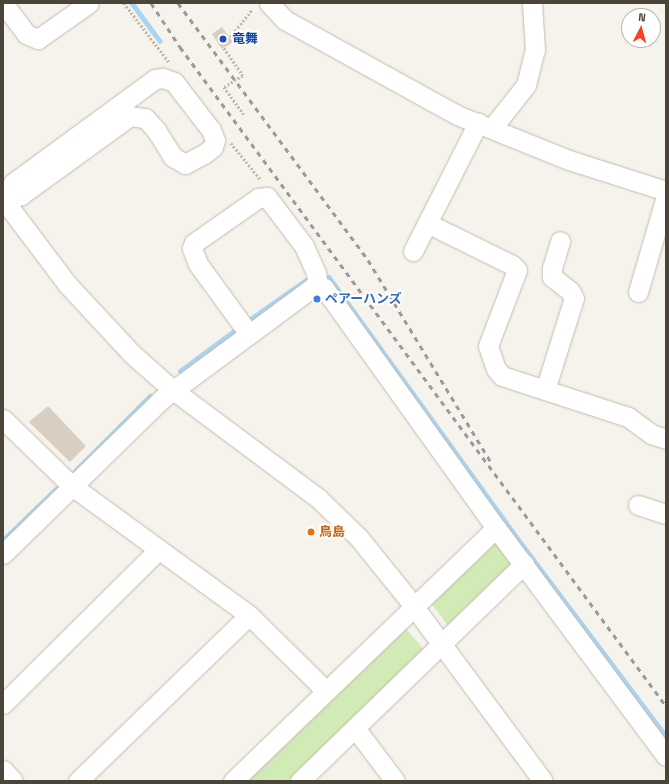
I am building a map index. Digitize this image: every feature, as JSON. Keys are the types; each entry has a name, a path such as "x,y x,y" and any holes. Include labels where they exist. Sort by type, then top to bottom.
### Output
{"street":[{"path":"4,3 26,34 38,39 89,3"},
{"path":"413,251 427,223 485,125 526,85 535,50 532,3"},
{"path":"270,4 285,20 422,98 569,160 666,191"},
{"path":"163,78 174,82 211,130 215,140 213,147 191,162 179,162 145,118 130,116 21,195 3,200 13,183 155,79 163,78"},
{"path":"249,334 198,264 192,248 194,243 264,196 304,246 316,273 318,286"},
{"path":"638,292 666,196"},
{"path":"3,200 83,303 132,354 173,390 318,498 359,538 414,606 543,781"},
{"path":"427,223 512,265 517,270 488,346 496,369 502,376 628,417 651,434 666,439"},
{"path":"545,390 574,298 570,291 552,277 552,268 560,241"},
{"path":"3,554 173,390 313,287 318,286 324,288 496,528 666,756"},
{"path":"3,418 72,486 249,615 326,691"},
{"path":"638,505 666,514"},
{"path":"233,781 496,528"},
{"path":"3,704 158,550"},
{"path":"300,781 524,564"},
{"path":"78,781 249,615"},
{"path":"355,728 395,781"},
{"path":"3,770 13,781"}],"path":[{"path":"230,37 270,4"},
{"path":"224,48 242,75 224,87 244,115"},
{"path":"229,141 263,183 264,196"}],"green space":[{"path":"495,541 512,564 449,627 428,599"},
{"path":"402,624 426,652 292,781 242,781"}],"building":[{"path":"222,27 233,42 222,49 212,34"},
{"path":"48,406 86,446 70,462 29,422"}],"waterway":[{"path":"132,3 160,41"},
{"path":"329,277 518,539 666,736"},
{"path":"252,318 306,280"},
{"path":"180,371 234,331"},
{"path":"75,471 150,396"},
{"path":"3,540 56,489"}],"railway":[{"path":"151,3 180,47 666,706"},
{"path":"178,3 368,260 490,461"}],"place":[{"name":"竜舞","path":"223,39"},
{"name":"ペアーハンズ","path":"317,299"},
{"name":"鳥島","path":"311,532"}]}
